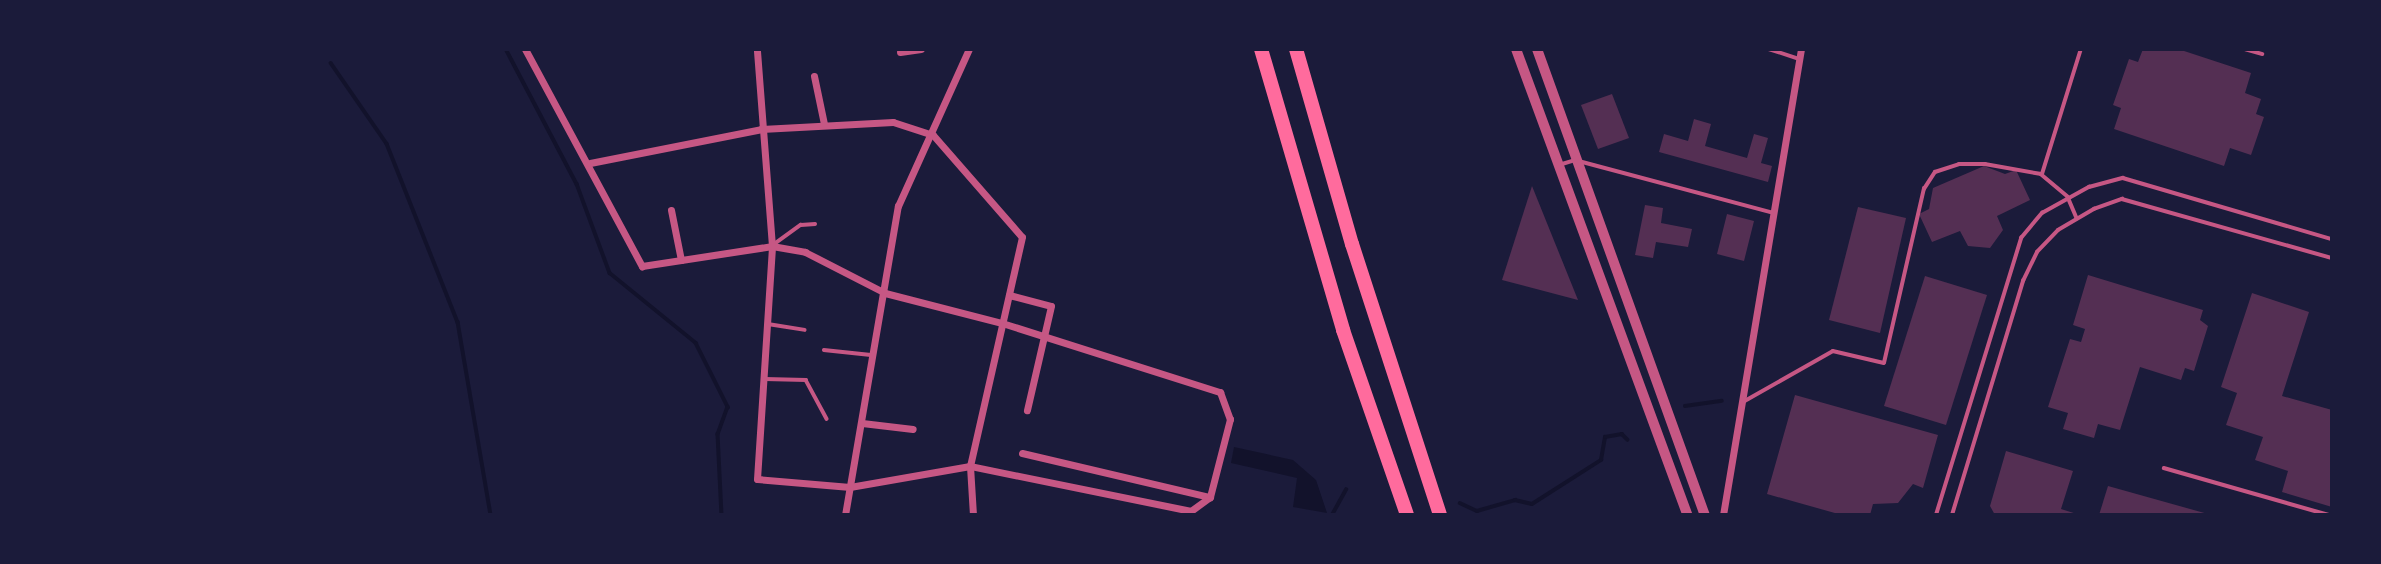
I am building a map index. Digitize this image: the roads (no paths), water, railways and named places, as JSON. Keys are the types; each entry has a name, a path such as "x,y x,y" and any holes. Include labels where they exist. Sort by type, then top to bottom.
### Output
{"highway":[{"path":"1261,49 1339,317 1407,515"},
{"path":"1296,49 1352,244 1440,515"}],"street":[{"path":"525,49 590,163 642,266 772,246 815,257 885,293 1002,323 1220,392 1230,419 1210,497 1191,511 970,466 850,487 757,479 772,246 757,49"},
{"path":"900,52 921,49"},
{"path":"845,515 898,206 933,135 969,49"},
{"path":"1516,49 1556,166 1687,515"},
{"path":"1538,49 1575,160 1705,515"},
{"path":"1723,515 1801,49"},
{"path":"814,76 824,124"},
{"path":"590,163 761,129 893,122 933,135 1023,237 970,466 973,515"},
{"path":"671,210 681,260"},
{"path":"1009,295 1051,306 1027,410"},
{"path":"862,423 913,429"},
{"path":"1022,453 1210,497"}],"lane":[{"path":"1769,49 1799,60"},
{"path":"2042,174 2081,49"},
{"path":"2245,49 2262,54"},
{"path":"1556,166 1575,160 1774,213"},
{"path":"1743,402 1833,351 1884,363 1924,189 1935,172 1959,164 1985,164 2042,174 2068,197 2077,218"},
{"path":"1936,515 2021,238 2042,213 2068,197 2123,178 2332,239"},
{"path":"1952,515 2024,281 2037,252 2077,218 2122,200 2332,258"},
{"path":"772,246 801,225 815,224"},
{"path":"768,324 805,330"},
{"path":"824,350 873,355"},
{"path":"765,379 806,380 827,419"},
{"path":"2164,468 2329,515"}],"waterway":[{"path":"506,49 577,184 610,273 696,343 728,407 718,434 722,515"},
{"path":"331,63 387,144 458,322 491,515"},
{"path":"1685,406 1722,401"},
{"path":"1460,503 1477,511 1515,500 1532,504 1601,460 1605,437 1622,434 1628,440"},
{"path":"1332,515 1346,490"}]}
